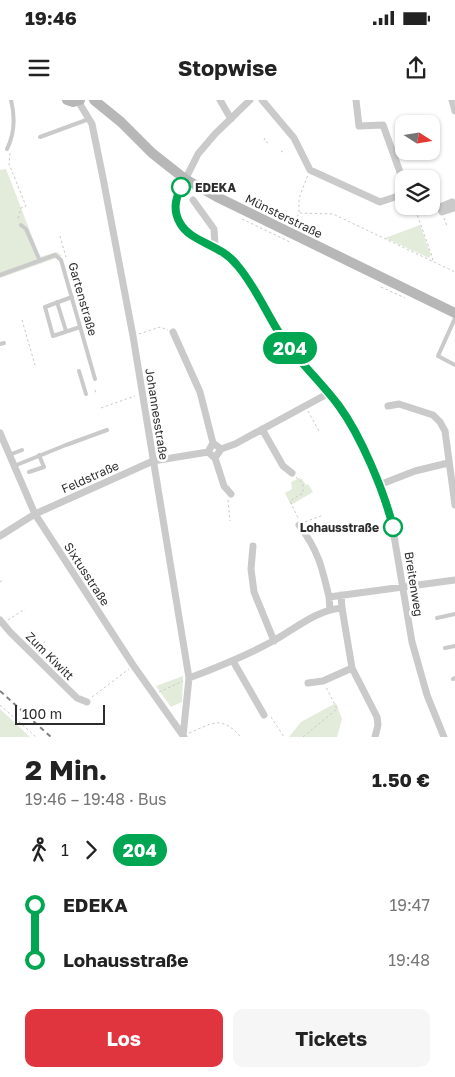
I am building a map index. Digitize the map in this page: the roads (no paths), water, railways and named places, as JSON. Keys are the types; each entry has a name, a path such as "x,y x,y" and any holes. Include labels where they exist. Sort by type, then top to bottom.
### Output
{"main road":[{"path":"67,100 79,101"},
{"name":"Münsterstraße","path":"94,100 121,122 152,153 185,179 217,197 455,313"}],"street":[{"path":"220,100 231,119"},
{"name":"Breitenweg","path":"250,100 215,134 198,154 176,198 175,211 181,225 190,235 215,246 229,255 239,266 283,339 341,408 358,438 379,485 393,527 412,642 427,695 444,737"},
{"path":"262,100 294,138 310,170 380,202 395,197"},
{"path":"356,100 359,126 383,125 399,170"},
{"path":"452,100 455,111"},
{"name":"Johannesstraße","path":"79,101 92,124 104,178 133,336 189,678 184,736"},
{"path":"193,200 214,229 216,234 215,246"},
{"path":"441,210 452,202 454,205"},
{"path":"173,332 200,392 213,443 221,450"},
{"path":"215,458 221,450 329,393"},
{"path":"388,406 400,404 433,415 440,422 445,431 455,505"},
{"path":"262,429 283,466 292,473"},
{"name":"Sixtusstraße","path":"0,433 35,514 133,666 184,736"},
{"path":"213,443 208,452 215,458 224,486 231,494"},
{"name":"Feldstraße","path":"35,514 153,461 208,452"},
{"path":"379,485 414,471 448,463"},
{"path":"0,536 35,514"},
{"path":"299,525 310,540 321,561 330,609"},
{"path":"253,546 251,569 254,592 274,641"},
{"path":"329,596 341,596 455,580"},
{"path":"341,596 352,668 377,717 378,725 375,737"},
{"path":"189,678 233,661 274,641 302,623 330,609 342,608"},
{"name":"Zum Kiwitt","path":"1,622 77,698 87,702"},
{"path":"233,661 264,714"},
{"path":"308,683 323,681 352,668"},
{"path":"171,718 179,720 185,715"}],"lane":[{"path":"7,148 12,140 14,125 14,111 11,100"},
{"path":"40,137 89,120"},
{"path":"21,224 26,229 40,260"},
{"name":"Gartenstraße","path":"0,275 55,255 61,260 95,379"},
{"path":"72,297 45,307 53,336 80,327"},
{"path":"57,302 66,331"},
{"path":"455,318 438,356 455,365"},
{"path":"79,371 86,394"},
{"path":"14,466 108,430"},
{"path":"9,455 22,450"},
{"path":"29,472 44,467 39,455"},
{"path":"437,618 455,614"},
{"path":"445,648 455,646"}],"railway":[{"path":"0,691 51,737"}],"place":[{"name":"EDEKA","path":"181,187"},
{"name":"Lohausstraße","path":"393,527"}]}
